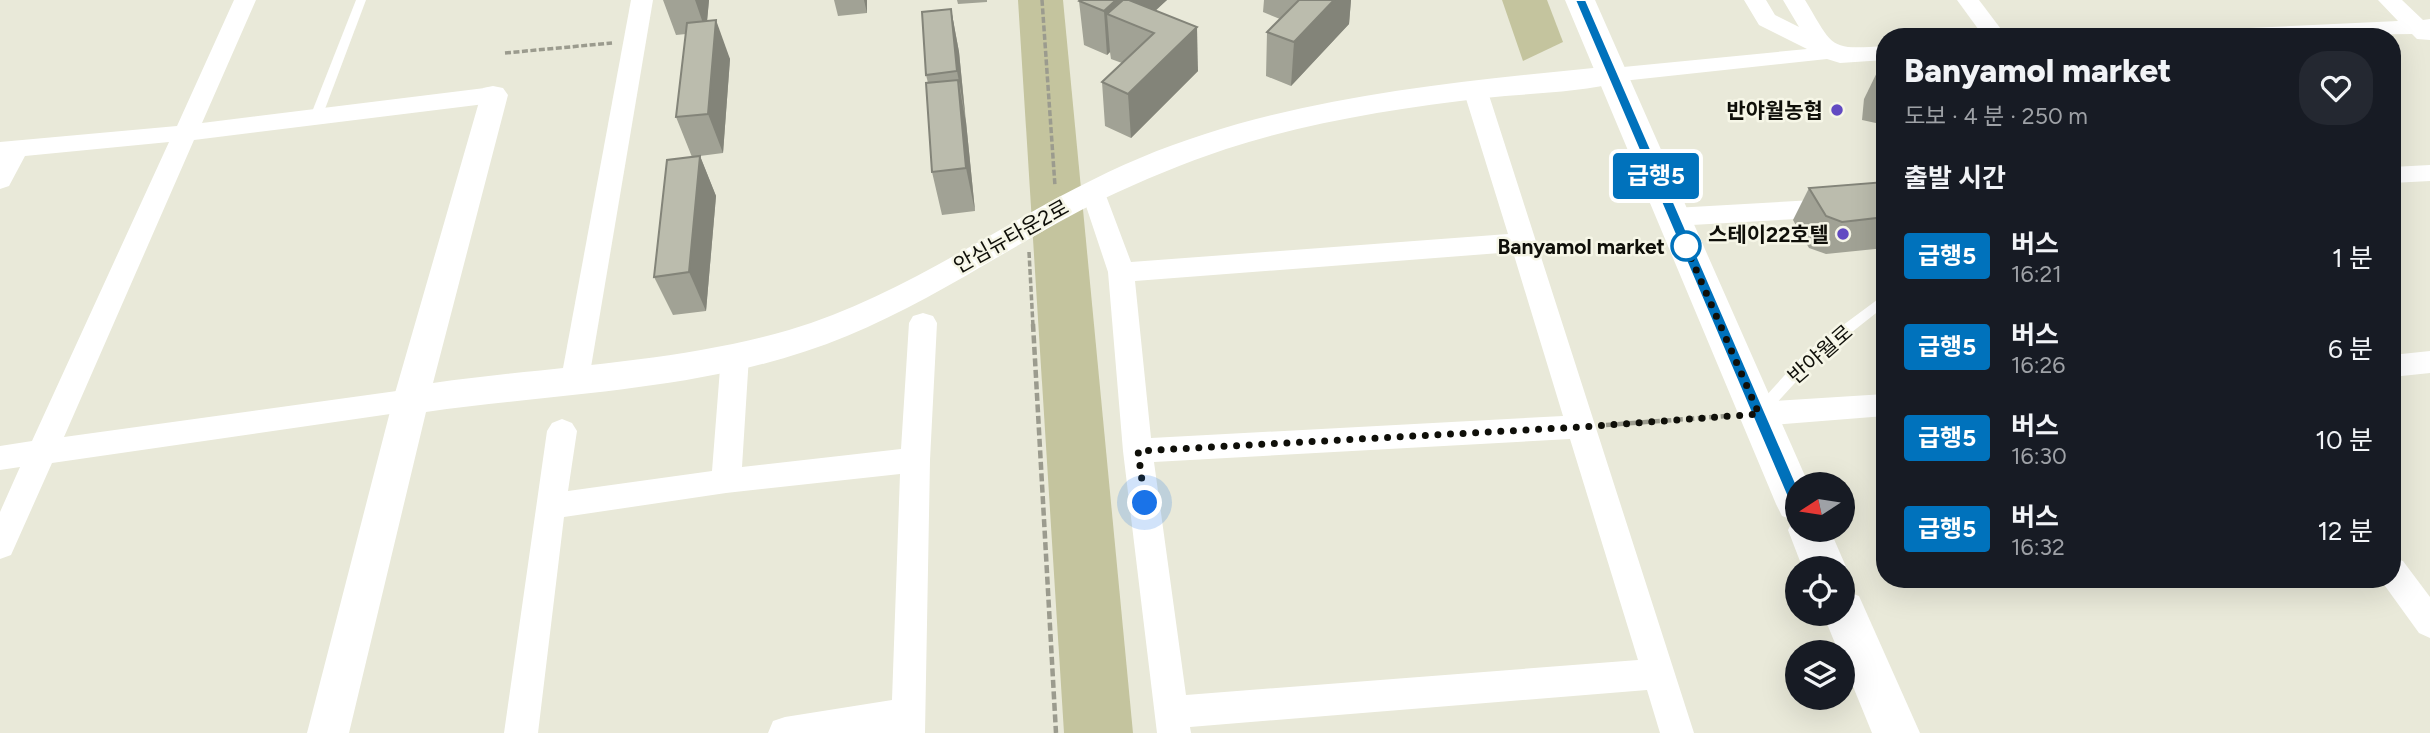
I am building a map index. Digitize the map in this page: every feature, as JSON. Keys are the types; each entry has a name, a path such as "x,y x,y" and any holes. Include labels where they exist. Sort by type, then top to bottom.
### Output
{"main road":[{"path":"1580,0 1785,476"},
{"path":"1850,626 1896,733"}],"street":[{"path":"0,546 245,0"},
{"path":"575,379 642,0"},
{"path":"1755,0 1767,20 1830,51"},
{"path":"1794,0 1830,51"},
{"path":"1968,0 1989,28"},
{"path":"2389,0 2426,30"},
{"path":"2401,31 2426,30"},
{"path":"1613,75 1815,55 1830,51 1876,53"},
{"name":"안심뉴타운2로","path":"411,400 735,356 794,342 888,304 1093,191 1213,144 1293,118 1391,100 1613,75"},
{"path":"1475,89 1677,733"},
{"path":"0,180 9,149 185,133 493,95 411,400 328,733"},
{"path":"2401,175 2430,173"},
{"path":"1093,191 1121,272 1138,451 1174,723 1658,674"},
{"path":"1674,217 1876,206"},
{"path":"1121,272 1523,242"},
{"path":"785,733 908,723 915,460 923,323"},
{"path":"726,481 735,356"},
{"path":"2401,365 2430,362"},
{"path":"0,457 411,400"},
{"path":"1759,414 1876,406"},
{"path":"1138,451 1581,427"},
{"path":"521,733 562,430"},
{"path":"550,506 726,481 915,460"},
{"path":"2401,583 2430,623"}],"lane":[{"path":"316,117 362,0"},
{"name":"반야월로","path":"1759,414 1809,358 1876,306"}],"path":[{"path":"1042,0 1055,194"},
{"path":"505,53 635,41"},
{"path":"1028,246 1056,733"},
{"path":"1581,427 1759,414"}],"green space":[{"path":"1018,0 1063,0 1133,733 1064,733"},
{"path":"1502,0 1547,0 1563,42 1523,61"}],"building":[{"path":"1080,0 1116,0 1104,11"},
{"path":"1123,0 1197,27 1128,94 1102,82 1154,33 1107,14"},
{"path":"1299,0 1334,0 1294,42 1267,32"},
{"path":"951,9 957,71 926,75 922,12"},
{"path":"716,20 708,114 676,117 687,23"},
{"path":"958,80 966,168 932,172 926,83"},
{"path":"700,156 689,272 654,277 667,160"},
{"path":"1876,183 1876,218 1842,222 1826,216 1809,188"}],"bus line":[{"name":"급행5","path":"1580,0 1785,476"}],"place":[{"name":"반야월농협","path":"1837,110"},
{"name":"스테이22호텔","path":"1843,234"},
{"name":"Banyamol market","path":"1686,246"}],"route":[{"path":"1145,503 1138,451 1581,427 1759,414 1684,242 1686,246"}]}
